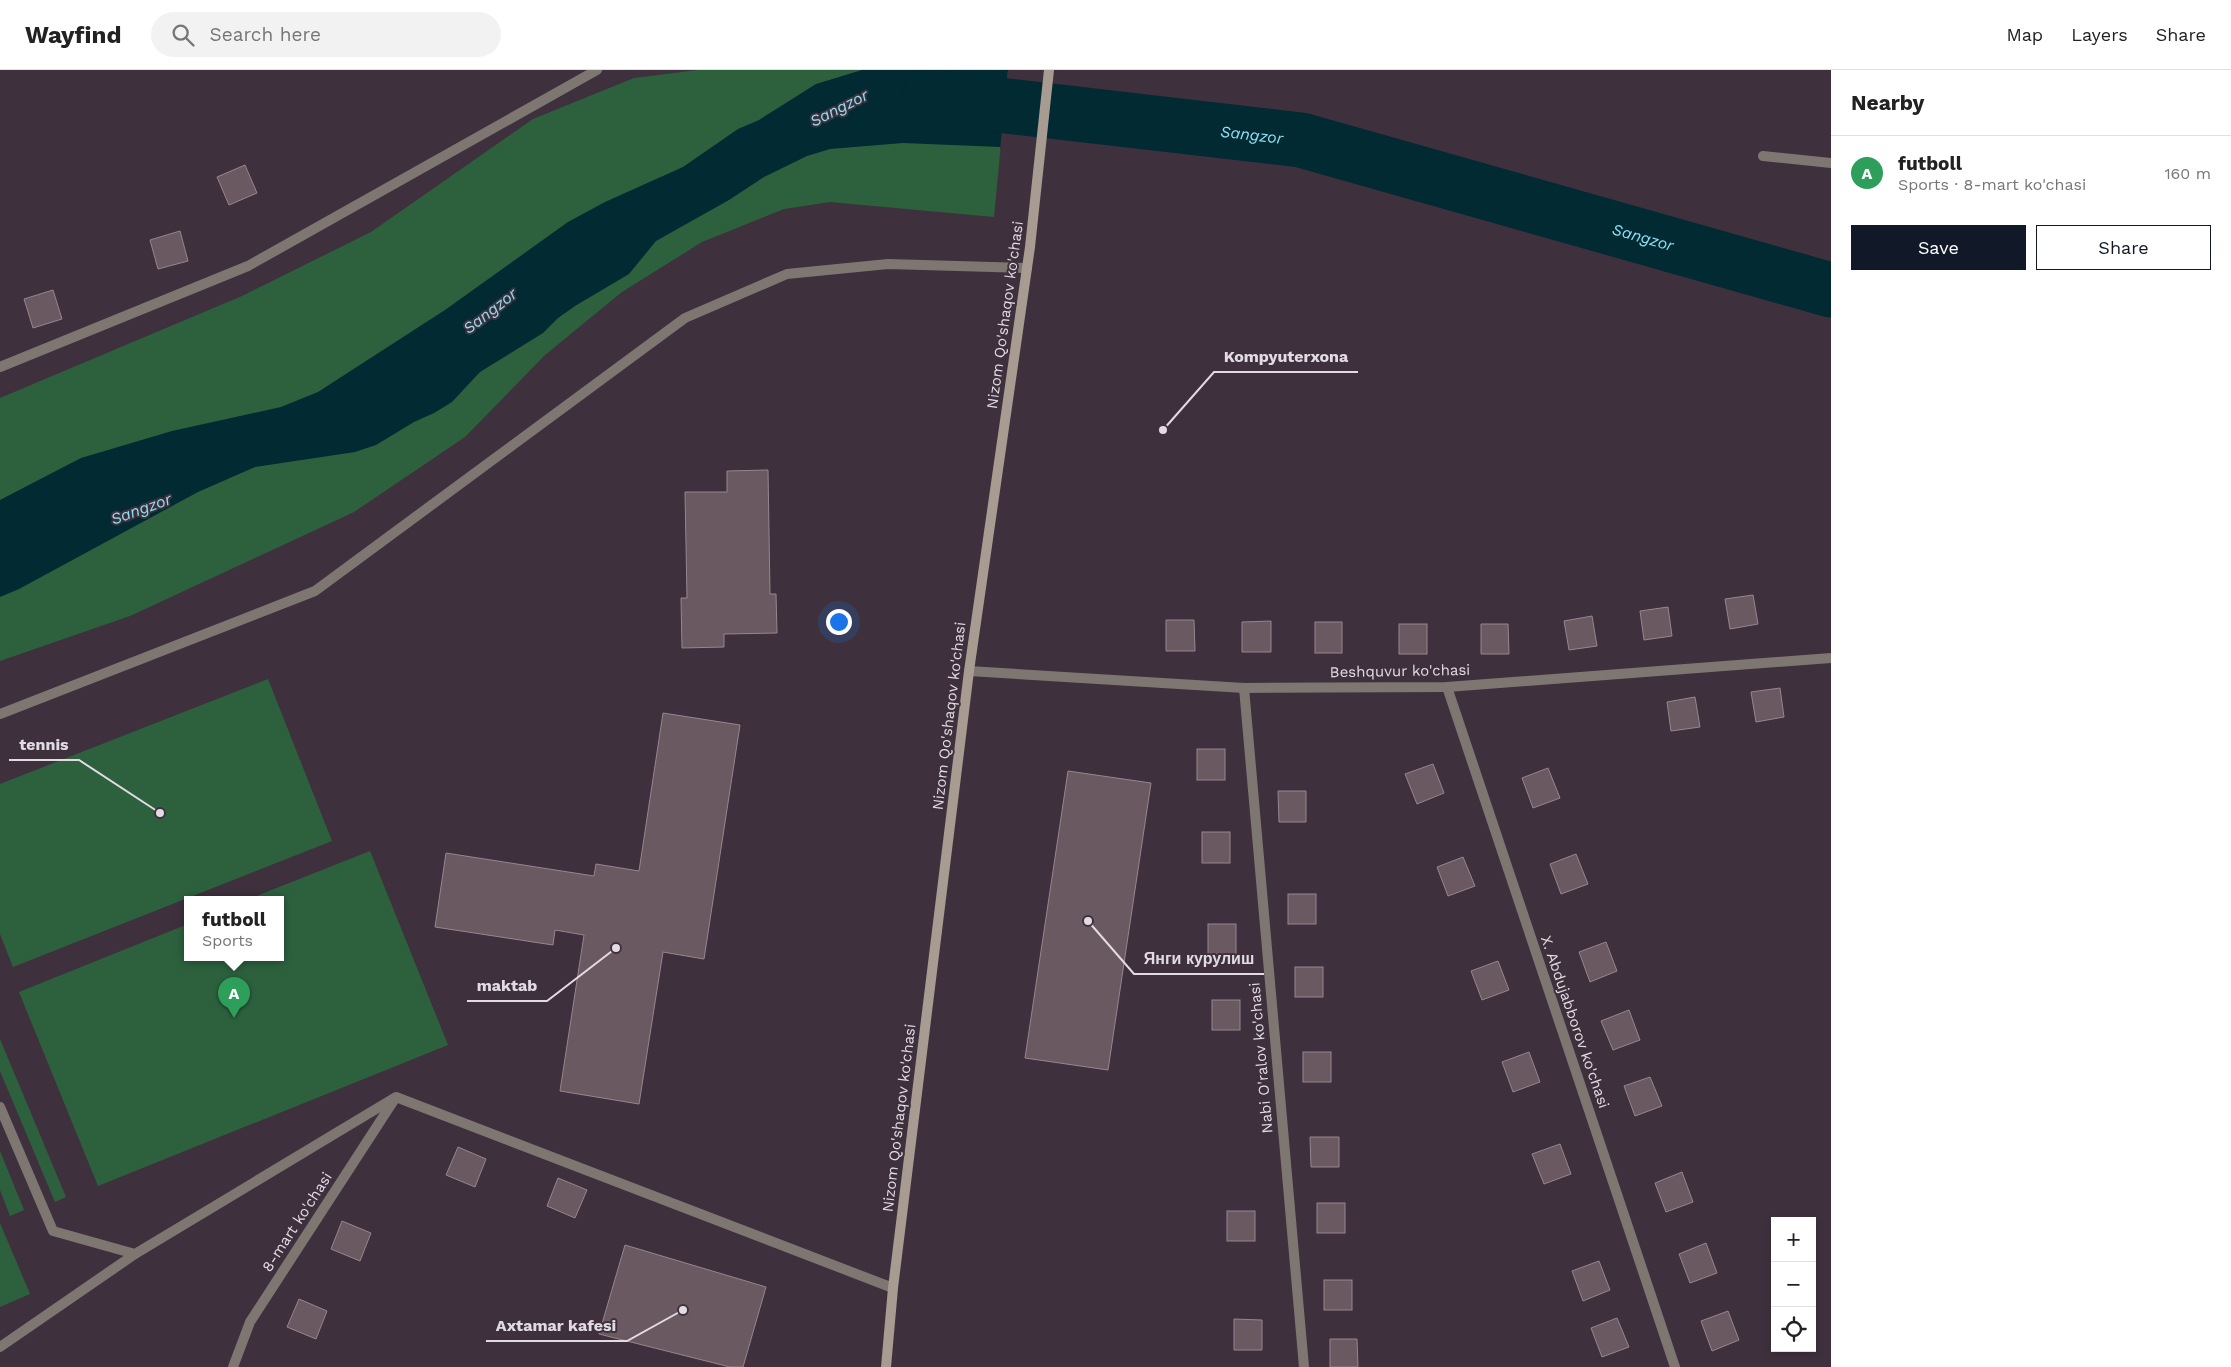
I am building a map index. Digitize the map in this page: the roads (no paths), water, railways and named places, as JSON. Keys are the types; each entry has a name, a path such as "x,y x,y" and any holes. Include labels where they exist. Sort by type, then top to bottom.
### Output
{"main road":[{"name":"Nizom Qo'shaqov ko'chasi","path":"886,1367 893,1288 969,671 1030,247 1048,70"}],"street":[{"path":"0,367 248,266 597,70"},
{"path":"1763,156 1831,163"},
{"path":"0,714 315,591 685,318 787,274 888,264 1027,268"},
{"name":"Beshquvur ko'chasi","path":"969,671 1244,688 1447,687 1831,658"},
{"name":"X. Abdujabborov ko'chasi","path":"1447,687 1675,1367"},
{"name":"Nabi O'ralov ko'chasi","path":"1244,688 1304,1367"},
{"path":"0,1347 135,1254 396,1097 893,1288"},
{"name":"8-mart ko'chasi","path":"233,1367 250,1322 396,1097"},
{"path":"0,1107 53,1232 135,1254"}],"water":[{"path":"862,70 1008,70 1001,147 903,143 830,149 807,156 764,177 729,200 656,241 629,274 575,306 558,318 543,333 480,372 452,402 376,445 355,452 255,467 198,492 19,589 0,597 0,500 81,458 172,431 281,407 318,392 445,310 568,222 605,202 683,167 738,129 759,120 816,84"}],"waterway":[{"name":"Sangzor","path":"929,97 1301,140 1831,290"}],"place":[{"name":"Kompyuterxona","path":"1163,430"},
{"name":"tennis","path":"160,813"},
{"name":"Янги курулиш","path":"1088,921"},
{"name":"maktab","path":"616,948"},
{"name":"futboll","path":"234,1018"},
{"name":"Axtamar kafesi","path":"683,1310"}]}
